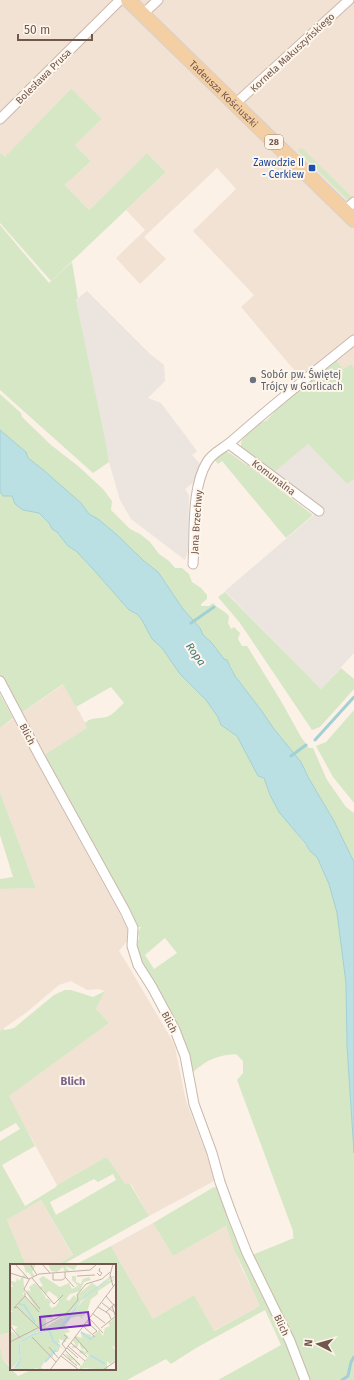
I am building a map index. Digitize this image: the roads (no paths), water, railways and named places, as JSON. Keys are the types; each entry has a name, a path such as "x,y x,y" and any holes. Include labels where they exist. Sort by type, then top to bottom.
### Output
{"main road":[{"name":"Tadeusza Kościuszki","path":"128,0 235,104 351,211"}],"street":[{"name":"Bolesława Prusa","path":"0,119 120,0"},
{"path":"143,14 158,0"},
{"name":"Kornela Makuszyńskiego","path":"235,104 348,0"},
{"name":"Jana Brzechwy","path":"192,564 195,502 200,478 207,462 212,456 229,444 265,411 354,340"},
{"name":"Komunalna","path":"229,444 319,511"},
{"name":"Blich","path":"0,681 133,928 132,946 138,965 152,987 177,1035 185,1056 194,1104 232,1215 247,1253 290,1341 305,1380"}],"water":[{"name":"Ropa","path":"0,430 26,452 28,458 81,503 89,514 98,519 116,534 144,561 158,572 183,609 200,628 203,635 211,642 224,659 227,660 235,676 274,729 301,762 308,777 334,821 354,862 354,1153 347,1046 346,983 337,913 329,884 317,857 310,851 279,812 270,795 264,778 258,776 237,736 221,725 218,717 206,700 180,674 162,648 152,639 142,620 137,614 129,610 93,569 76,551 68,546 39,513 23,510 15,504 12,496 3,496 0,492"}],"waterway":[{"path":"191,623 214,607"},
{"path":"315,740 354,697"},
{"path":"291,756 306,745"},
{"path":"342,1380 348,1376 351,1362 354,1357"}],"place":[{"name":"Zawodzie II - Cerkiew","path":"312,168"},
{"name":"Sobór pw. Świętej Trójcy w Gorlicach","path":"253,380"}],"district":[{"name":"Blich","path":"73,1081"}]}
